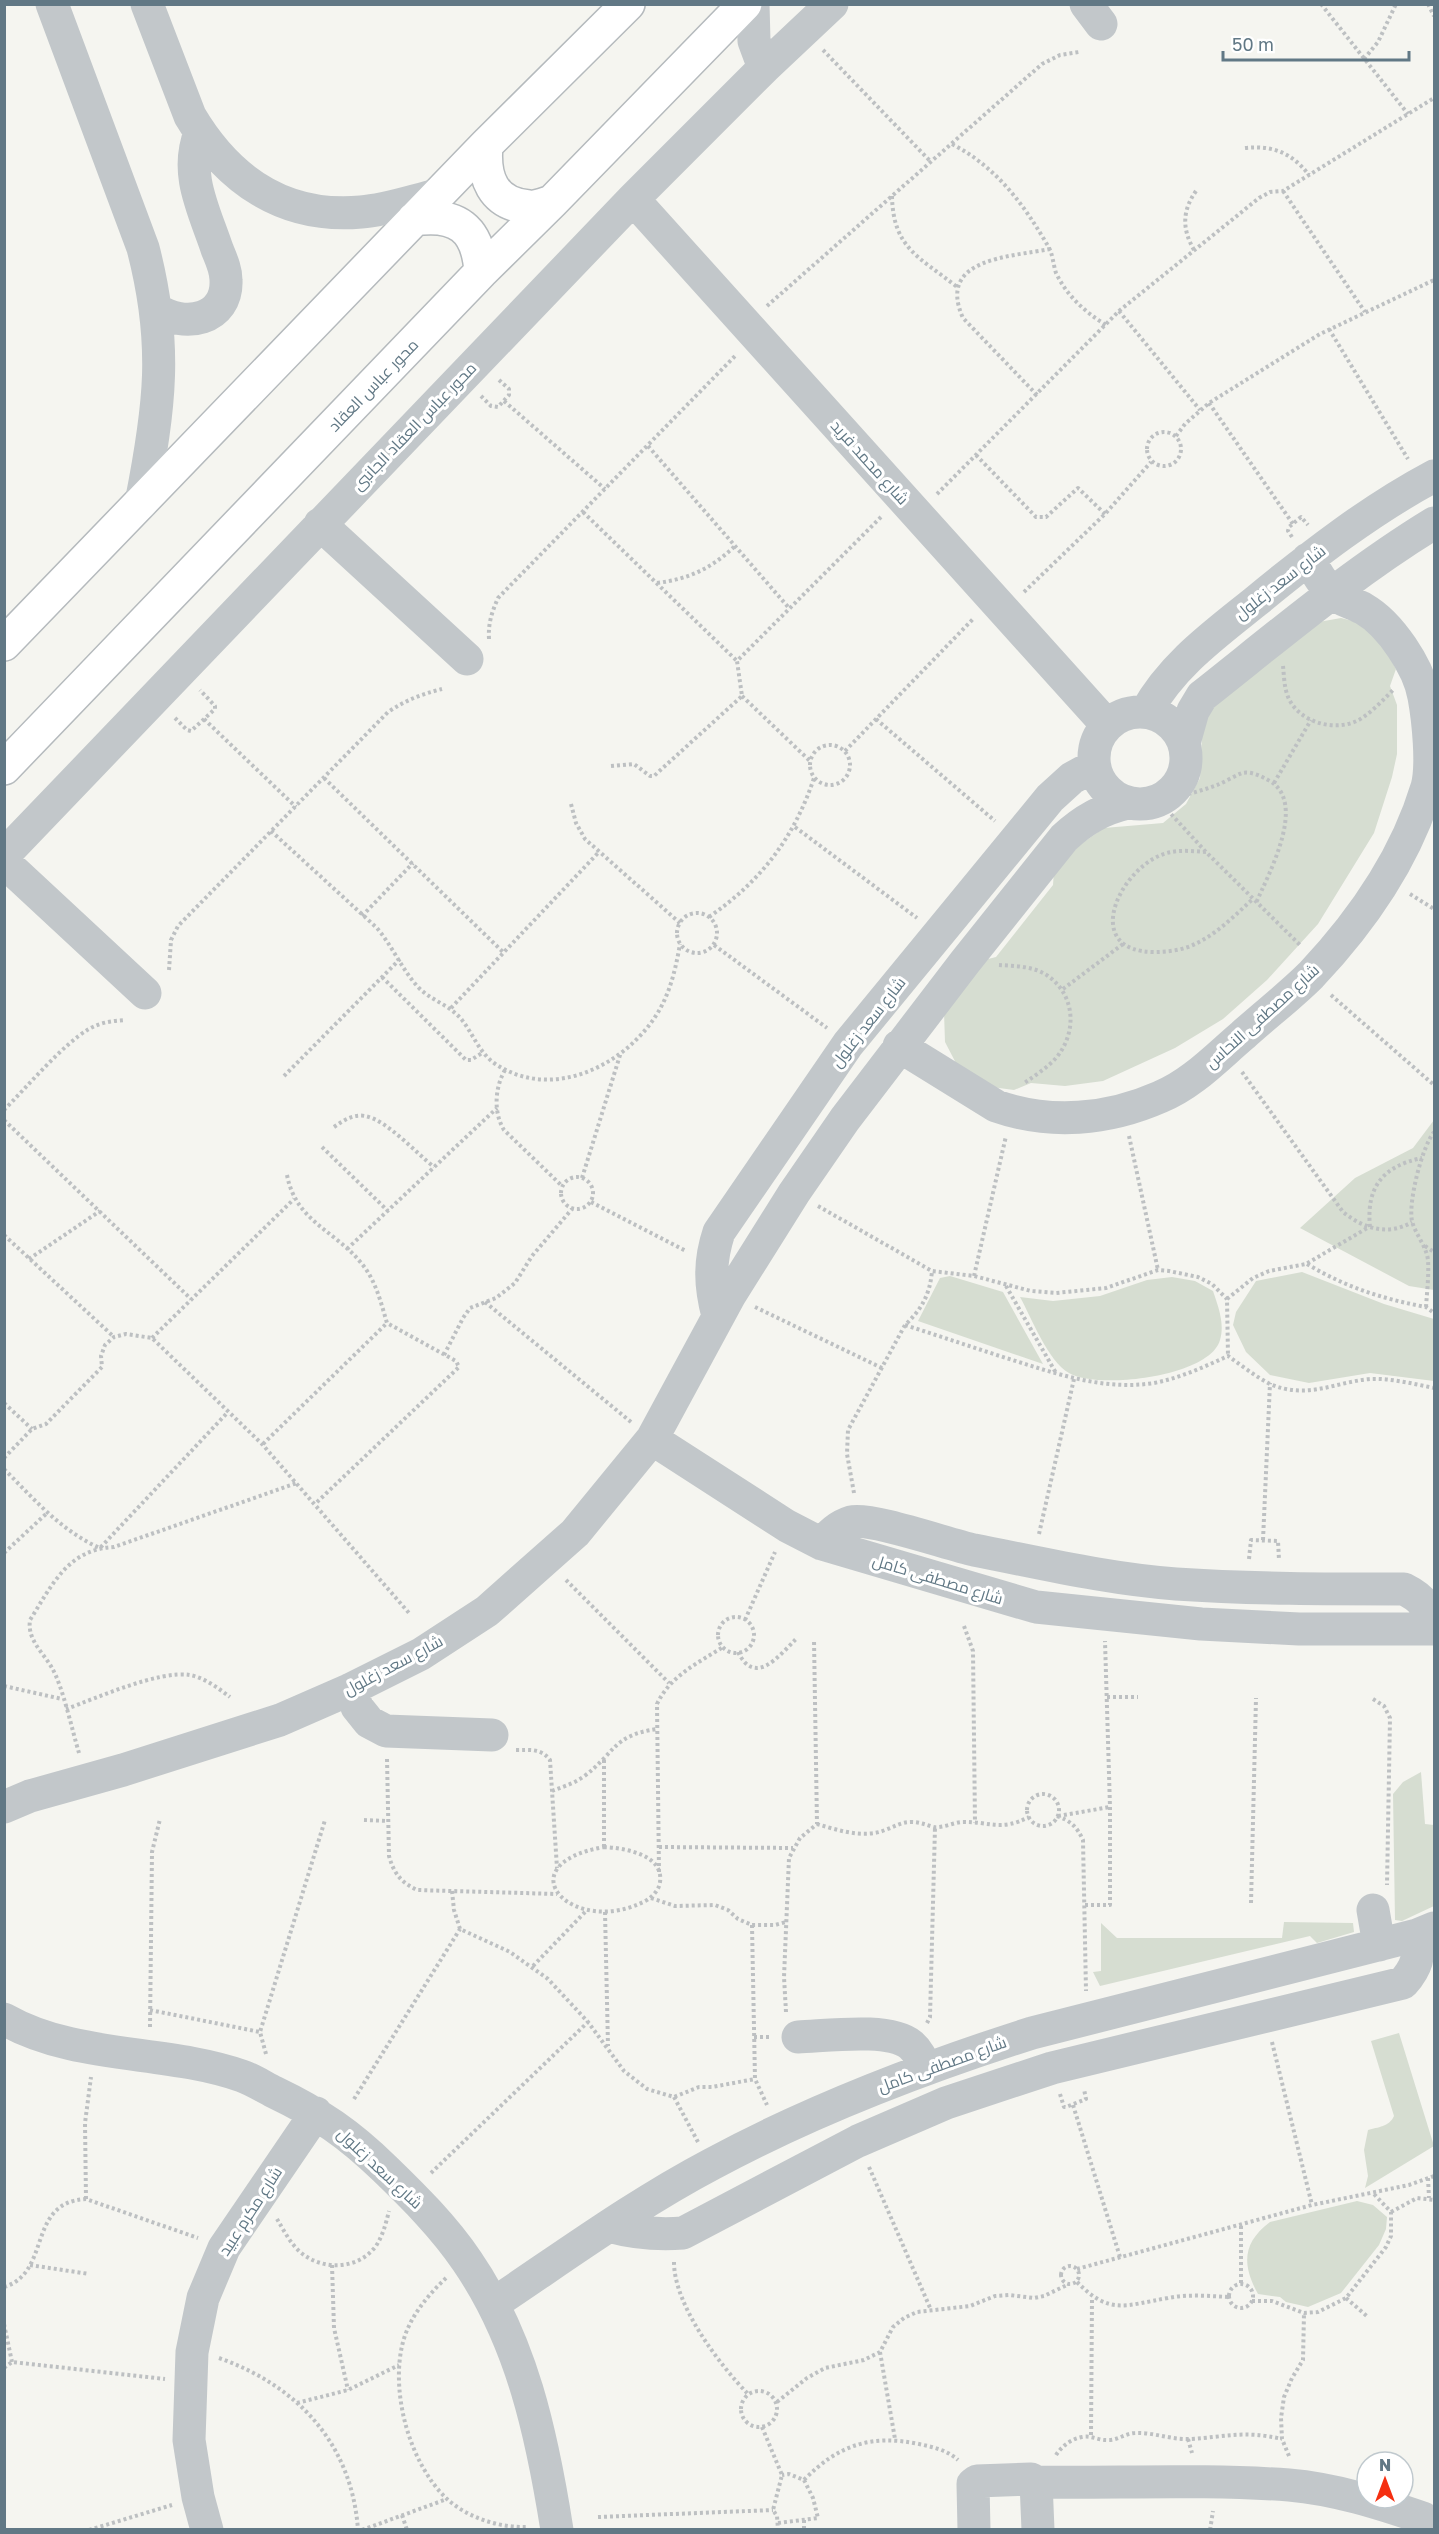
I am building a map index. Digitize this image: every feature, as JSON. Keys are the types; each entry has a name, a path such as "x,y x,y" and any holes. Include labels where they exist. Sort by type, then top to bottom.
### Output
{"main road":[{"path":"4,644 437,195 628,4"},
{"name":"محور عباس العقاد","path":"4,768 481,272 745,4"},
{"path":"486,145 484,167 492,188 509,202 531,208 552,202"},
{"path":"414,219 434,216 454,221 470,234 479,252 481,272"}],"street":[{"path":"52,4 143,248 156,309 160,371 158,411 141,503"},
{"path":"147,4 190,116 200,133 225,164 258,190 297,206 338,213 363,212 437,195"},
{"path":"753,4 754,41 764,68"},
{"name":"محور عباس العقاد الجانبى","path":"4,855 633,199 764,68 832,4"},
{"path":"156,309 178,321 190,321 202,318 213,311 225,292 225,269 195,183 193,158 200,133"},
{"name":"شارع محمد فريد","path":"633,199 1107,725"},
{"name":"شارع سعد زغلول","path":"1146,712 1179,665 1308,559 1428,479"},
{"path":"1184,743 1193,711 1202,696 1389,550 1434,523"},
{"path":"320,524 478,651"},
{"path":"1308,559 1332,593"},
{"name":"شارع مصطفى النحاس","path":"899,1046 1004,1108 1049,1118 1087,1118 1124,1110 1170,1092 1196,1076 1315,970 1355,924 1384,878 1409,833 1428,785 1429,739 1424,694 1414,669 1394,636 1366,610 1332,593"},
{"path":"1132,712 1146,712 1163,717 1176,728 1184,743 1187,756 1180,783 1170,793 1143,802 1112,795 1100,783 1094,766 1096,744 1107,725 1118,717 1132,712"},
{"name":"شارع سعد زغلول","path":"724,1306 711,1290 711,1264 719,1232 849,1044 1050,798 1072,778 1094,766"},
{"name":"شارع سعد زغلول","path":"4,1807 30,1796 87,1778 123,1770 280,1720 351,1689 421,1654 487,1611 546,1560 575,1533 652,1439 724,1306 794,1193 899,1046 965,962 1064,838 1107,807 1143,802"},
{"path":"4,862 144,993"},
{"name":"شارع مصطفى كامل","path":"652,1439 787,1526 822,1544 1036,1607 1104,1616 1201,1624 1299,1629 1432,1629"},
{"path":"822,1544 840,1527 852,1522 867,1521 952,1545 1103,1575 1175,1584 1404,1589 1419,1596 1428,1611 1432,1629"},
{"path":"351,1689 357,1707 369,1722 386,1731 503,1742"},
{"path":"1379,1901 1379,1945"},
{"path":"609,2226 633,2233 658,2235 683,2233 858,2141 946,2103 1052,2068 1403,1983 1415,1969 1426,1931"},
{"name":"شارع مصطفى كامل","path":"494,2304 609,2226 710,2165 778,2130 851,2097 918,2057 1022,2037 1426,1931"},
{"name":"شارع سعد زغلول","path":"4,2019 57,2042 149,2055 243,2076 316,2113 359,2144 420,2203 466,2259 494,2304 517,2359 536,2416 548,2469 557,2526"},
{"path":"798,2037 883,2035 897,2037 918,2057"},
{"name":"شارع مكرم عبيد","path":"207,2529 198,2497 189,2440 191,2367 203,2298 224,2248 316,2113"},
{"path":"974,2529 974,2481 1290,2485 1425,2513"},
{"path":"1036,2482 1038,2529"}],"path":[{"path":"1322,4 1408,114"},
{"path":"1364,59 1383,33 1396,4"},
{"path":"1428,4 1434,16"},
{"path":"804,29 931,162"},
{"path":"478,651 498,598 648,446 751,330 892,196 1042,64 1060,55 1079,52"},
{"path":"737,661 789,608 909,505 976,455 1119,311 1194,250 1259,198 1270,192 1283,191 1434,98"},
{"path":"952,144 972,154 1006,185 1050,249 1056,273 1069,294 1086,312 1106,325"},
{"path":"1245,148 1260,146 1281,151 1300,163 1309,175"},
{"path":"1194,250 1184,227 1185,214 1196,191"},
{"path":"1283,191 1365,312"},
{"path":"892,196 892,216 897,233 908,249 957,287"},
{"path":"1037,395 963,318 956,303 957,287 965,273 978,264 1050,249"},
{"path":"1176,436 1209,403 1329,329 1434,280"},
{"path":"1119,311 1200,410"},
{"path":"1329,329 1428,479"},
{"path":"504,401 605,489"},
{"path":"1209,403 1293,524"},
{"path":"1159,432 1168,432 1176,436 1182,450 1174,464 1166,467 1151,462 1147,454 1147,445 1151,437 1159,432"},
{"path":"648,446 789,608"},
{"path":"976,455 1036,518 1046,517 1078,488 1105,514"},
{"path":"845,751 998,605 1105,514 1151,462"},
{"path":"583,512 737,661 742,696 810,761 814,778 795,827 778,854 758,878 735,899 709,917"},
{"path":"657,583 683,579 707,569 735,546"},
{"path":"1279,635 1287,695 1297,709 1311,720 1327,725 1345,725 1361,719 1414,669"},
{"path":"169,970 171,940 178,926 388,712 423,694 442,690"},
{"path":"611,766 634,764 650,776 654,776 742,696"},
{"path":"204,719 296,807"},
{"path":"876,719 1016,840"},
{"path":"1274,783 1311,720"},
{"path":"810,761 814,753 829,745 838,746 845,751 851,761 850,773 842,783 828,786 814,778"},
{"path":"1143,802 1202,790 1244,773 1258,775 1274,783 1285,807 1284,836 1255,901 1222,926 1195,944 1163,952 1134,950 1123,944 1115,934 1112,921 1121,891 1131,876 1145,863 1162,855 1180,850 1206,852"},
{"path":"324,778 504,953"},
{"path":"1143,802 1206,852 1255,901 1315,970 1434,1085"},
{"path":"571,804 576,823 585,839 598,853 680,923"},
{"path":"795,827 938,934"},
{"path":"272,831 377,928 400,959 408,976 420,989 451,1008 463,1022 482,1053 505,1070 530,1078 556,1080 590,1072 622,1051 646,1029 659,1010 669,990 681,944"},
{"path":"451,1008 598,853"},
{"path":"362,916 412,863"},
{"path":"699,913 709,917 715,925 717,935 714,945 706,951 697,953 688,951 681,944 677,933 680,923 688,916 699,913"},
{"path":"1062,989 1123,944"},
{"path":"714,945 849,1044"},
{"path":"284,1076 400,959"},
{"path":"965,962 1027,967 1047,975 1062,989 1070,1007 1071,1026 1066,1044 1055,1059 1004,1108 974,1276"},
{"path":"382,977 466,1060 471,1060 482,1053"},
{"path":"4,1110 75,1039 90,1028 107,1021 125,1020"},
{"path":"1226,1050 1343,1212 1351,1219 1370,1227 1392,1230 1412,1222"},
{"path":"582,1178 622,1051"},
{"path":"505,1070 501,1077 497,1108 499,1122 504,1130 562,1186 562,1199 572,1209 579,1209 591,1202 594,1192 591,1183 582,1178 574,1177 562,1186"},
{"path":"347,1250 497,1108"},
{"path":"1124,1110 1158,1270"},
{"path":"334,1127 348,1118 364,1116 379,1121 434,1167"},
{"path":"4,1120 191,1299"},
{"path":"1426,1307 1428,1259 1412,1222 1416,1179 1422,1158 1434,1132"},
{"path":"322,1147 388,1211"},
{"path":"1370,1227 1370,1200 1381,1178 1401,1163 1422,1158"},
{"path":"287,1175 294,1199 300,1209 362,1264 374,1282 387,1323 456,1361 458,1369 315,1504"},
{"path":"794,1193 932,1270 974,1276 1006,1286 1056,1293 1081,1292 1106,1288 1158,1270 1198,1277 1212,1284 1227,1299 1228,1356"},
{"path":"152,1338 294,1199"},
{"path":"591,1202 711,1264"},
{"path":"444,1355 462,1318 470,1308 507,1292 532,1256 572,1209"},
{"path":"29,1258 100,1211"},
{"path":"1227,1299 1239,1287 1269,1271 1306,1264 1370,1227"},
{"path":"4,1235 114,1337"},
{"path":"1424,1246 1434,1252"},
{"path":"1306,1264 1365,1293 1426,1307 1434,1313"},
{"path":"867,1521 856,1500 850,1477 847,1454 849,1430 905,1325 926,1301 931,1286 932,1270"},
{"path":"1006,1286 1056,1374"},
{"path":"485,1302 652,1439"},
{"path":"724,1306 882,1368"},
{"path":"262,1444 387,1323"},
{"path":"905,1325 1056,1374 1114,1385 1155,1383 1193,1371 1228,1356"},
{"path":"4,1458 32,1429 46,1424 102,1367 101,1356 105,1345 114,1337 126,1334 152,1338 262,1444 409,1613"},
{"path":"1228,1356 1270,1383 1291,1389 1312,1390 1373,1379 1434,1388"},
{"path":"1032,1561 1074,1379"},
{"path":"1263,1540 1270,1383"},
{"path":"4,1403 32,1429"},
{"path":"100,1548 228,1412"},
{"path":"4,1469 47,1513 72,1533 100,1548"},
{"path":"87,1778 54,1671 31,1637 30,1620 58,1574 67,1565 88,1552 114,1547 297,1483"},
{"path":"4,1553 47,1513"},
{"path":"745,1620 787,1526"},
{"path":"546,1560 669,1683"},
{"path":"1085,1905 1110,1905 1110,1807 1104,1616"},
{"path":"733,1617 745,1620 751,1625 753,1639 744,1650 738,1652 723,1647 718,1635 722,1624 733,1617"},
{"path":"964,1626 973,1651 975,1823"},
{"path":"738,1652 742,1662 751,1667 761,1668 770,1664 796,1640"},
{"path":"814,1640 817,1824"},
{"path":"503,1742 545,1753 550,1760 557,1868 554,1886 557,1894 564,1901 587,1910 605,1912 621,1910 651,1898 660,1882 657,1704 669,1683 723,1647"},
{"path":"66,1709 167,1675 190,1676 212,1683 230,1697"},
{"path":"4,1686 63,1700"},
{"path":"1107,1697 1138,1697"},
{"path":"1251,1902 1256,1698"},
{"path":"1373,1699 1384,1706 1391,1724 1388,1881 1379,1901"},
{"path":"552,1791 581,1778 621,1740 632,1734 657,1729"},
{"path":"386,1731 390,1856 393,1870 401,1880 417,1890 557,1894"},
{"path":"603,1847 604,1756"},
{"path":"1050,1795 1056,1800 1059,1808 1058,1816 1052,1823 1043,1826 1035,1824 1029,1817 1027,1809 1034,1796 1050,1795"},
{"path":"1058,1816 1110,1807"},
{"path":"1058,1816 1074,1824 1083,1840 1087,2019"},
{"path":"798,2037 789,2019 784,2000 786,1922 789,1858 807,1830 817,1824 850,1832 867,1833 884,1831 896,1824 909,1821 923,1822 935,1827 962,1822 1006,1826 1029,1817"},
{"path":"149,2055 152,1852 160,1819"},
{"path":"269,2060 262,2047 260,2032 326,1820"},
{"path":"364,1820 388,1821"},
{"path":"918,2057 918,2037 930,2017 935,1827"},
{"path":"557,1868 572,1855 603,1847 632,1850 654,1863 659,1873"},
{"path":"658,1847 794,1848"},
{"path":"452,1891 454,1910 460,1929 510,1952 533,1966 588,2022 608,2047 615,2060 634,2081 660,2094 674,2097 699,2087 712,2087 755,2079"},
{"path":"651,1898 675,1906 715,1905 752,1925 775,1925 786,1922"},
{"path":"533,1966 587,1910"},
{"path":"605,1912 608,2047"},
{"path":"752,1925 755,2079 778,2130"},
{"path":"354,2099 460,1929"},
{"path":"150,2010 260,2032"},
{"path":"1266,2018 1312,2205"},
{"path":"431,2173 588,2022"},
{"path":"86,2199 85,2123 89,2085 97,2049"},
{"path":"674,2097 710,2165"},
{"path":"1073,2105 1120,2257"},
{"path":"858,2141 930,2310"},
{"path":"1077,2269 1312,2205 1434,2176"},
{"path":"1391,2212 1417,2198 1432,2199 1428,2178"},
{"path":"261,2192 292,2243 300,2252 309,2258 344,2266 355,2262 375,2247 382,2236 398,2182"},
{"path":"1252,2301 1272,2301 1304,2313 1328,2309 1346,2298 1386,2247 1391,2236 1391,2212 1373,2192"},
{"path":"4,2288 22,2277 30,2265 56,2208 70,2199 86,2199 224,2248"},
{"path":"1241,2226 1241,2285"},
{"path":"683,2233 674,2253 674,2276 682,2297 706,2343 748,2394"},
{"path":"466,2259 420,2307 402,2345 399,2365 401,2401 410,2437 425,2470 447,2499 468,2513 490,2522 523,2527 557,2526"},
{"path":"30,2265 89,2274"},
{"path":"332,2265 334,2328 348,2390"},
{"path":"1067,2285 1060,2276 1062,2270 1072,2266 1077,2269 1079,2275 1077,2282"},
{"path":"1077,2282 1092,2298 1115,2306 1189,2296 1229,2297 1237,2307 1249,2306 1254,2296 1250,2288 1241,2285 1231,2291 1229,2297"},
{"path":"777,2402 807,2378 825,2368 864,2360 880,2352 893,2327 904,2318 930,2310 970,2306 995,2296 1034,2298 1044,2296 1077,2282"},
{"path":"1091,2435 1092,2298"},
{"path":"1346,2298 1368,2316"},
{"path":"1290,2485 1290,2462 1282,2439 1284,2397 1303,2360 1304,2313"},
{"path":"4,2324 12,2362"},
{"path":"880,2352 895,2439"},
{"path":"4,2368 12,2362 191,2367 238,2364 279,2388 297,2403 326,2434 346,2470 352,2490 358,2529"},
{"path":"297,2403 348,2390 399,2365"},
{"path":"759,2391 770,2394 777,2402 776,2418 770,2424 762,2427 752,2426 745,2420 741,2412 742,2402 748,2394 759,2391"},
{"path":"762,2427 782,2475 773,2510 778,2529"},
{"path":"1036,2482 1058,2451 1068,2443 1091,2435 1105,2441 1119,2439 1132,2432 1188,2439 1231,2434 1265,2435 1282,2439"},
{"path":"804,2480 819,2465 855,2445 895,2439 942,2450 961,2463 974,2481"},
{"path":"778,2523 818,2517 813,2498 804,2480 789,2474 782,2475"},
{"path":"89,2529 198,2497"},
{"path":"362,2529 447,2499"},
{"path":"598,2517 773,2510"},
{"path":"402,2516 407,2529"},
{"path":"804,2520 804,2529"}],"shaded area":[{"path":"1341,618 1365,624 1379,637 1396,669 1390,686 1397,705 1397,754 1374,833 1318,924 1267,980 1223,1019 1175,1048 1103,1081 1065,1086 1031,1083 1014,1090 984,1086 959,1069 945,1042 944,1012 984,960 996,957 1053,885 1054,870 1081,844 1104,828 1163,823 1186,804 1200,778 1202,734 1210,711 1246,677 1313,623"},
{"path":"1434,1120 1434,1290 1409,1286 1300,1228 1355,1178 1413,1148"},
{"path":"1302,1272 1384,1304 1434,1319 1434,1381 1370,1373 1309,1383 1270,1375 1246,1352 1233,1325 1236,1312 1256,1281"},
{"path":"950,1276 1003,1292 1043,1364 918,1321 940,1278"},
{"path":"1172,1277 1195,1281 1213,1291 1222,1327 1220,1340 1212,1353 1196,1363 1151,1377 1103,1380 1083,1378 1069,1373 1061,1367 1047,1349 1020,1297 1053,1301 1100,1296 1147,1280"},
{"path":"1421,1772 1425,1824 1434,1825 1434,1906 1402,1921 1395,1920 1393,1794 1403,1782"},
{"path":"1284,1922 1353,1923 1354,1932 1317,1943 1310,1936 1100,1986 1093,1972 1101,1971 1101,1923 1117,1938 1282,1938"},
{"path":"1399,2033 1434,2146 1365,2188 1368,2176 1364,2150 1368,2130 1386,2124 1394,2116 1371,2041"},
{"path":"1357,2201 1373,2205 1387,2217 1386,2229 1379,2245 1341,2293 1308,2307 1286,2302 1280,2297 1258,2294 1247,2264 1250,2246 1261,2230 1270,2222"}]}
